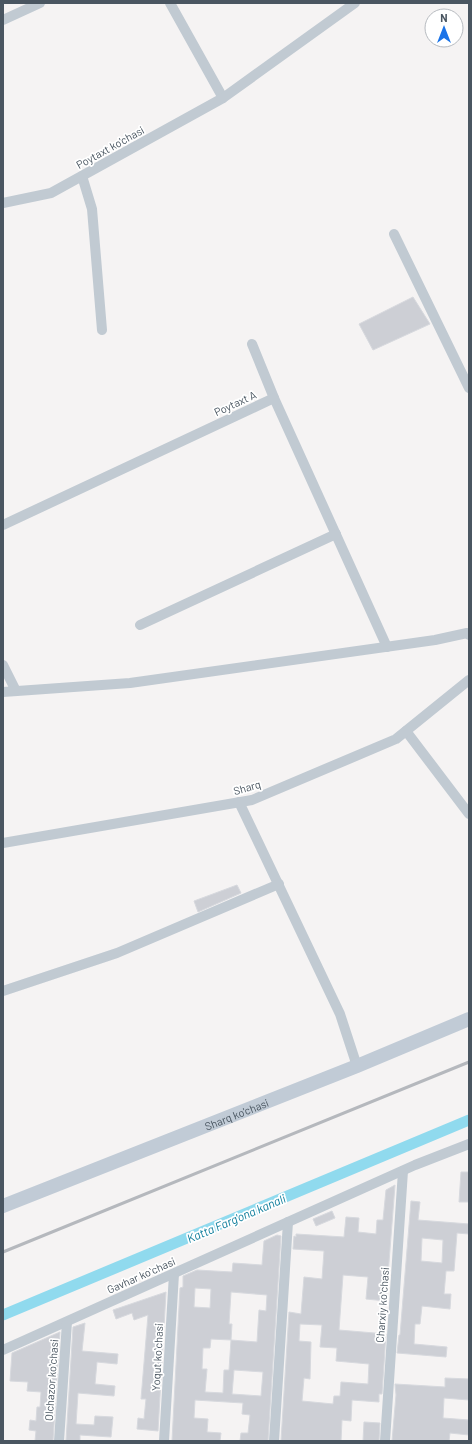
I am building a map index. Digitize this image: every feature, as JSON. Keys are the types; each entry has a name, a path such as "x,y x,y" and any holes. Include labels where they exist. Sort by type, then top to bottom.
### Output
{"main road":[{"name":"Sharq ko'chasi","path":"4,1203 357,1066 469,1019"}],"street":[{"path":"3,20 40,3"},
{"path":"170,3 223,98"},
{"name":"Poytaxt ko'chasi","path":"3,202 51,193 223,98 355,3"},
{"path":"82,176 92,209 102,330"},
{"path":"394,234 469,388"},
{"path":"252,344 274,398"},
{"name":"Poytaxt A","path":"3,525 274,398 387,647"},
{"path":"140,625 336,534"},
{"path":"3,692 130,683 435,640 467,633 469,635"},
{"path":"3,665 16,691"},
{"name":"Sharq","path":"3,843 252,800 396,740 469,680"},
{"path":"406,731 469,814"},
{"path":"239,802 340,1014 357,1066"},
{"path":"3,991 117,953 279,884"},
{"name":"Gavhar koʻchasi","path":"3,1350 403,1171 469,1144"},
{"name":"Charxiy koʻchasi","path":"385,1441 403,1171"},
{"path":"274,1441 288,1222"},
{"name":"Yoqut koʻchasi","path":"164,1441 174,1274"},
{"name":"Olchazor koʻchasi","path":"59,1441 67,1322"}],"building":[{"path":"413,297 430,324 373,350 359,324"},
{"path":"237,885 241,893 198,912 194,901"},
{"path":"461,1172 469,1172 469,1202 459,1202"},
{"path":"395,1185 386,1301 366,1299 368,1277 343,1275 339,1330 386,1334 382,1394 379,1394 379,1402 352,1400 351,1421 342,1420 341,1441 281,1441 289,1312 301,1314 304,1277 322,1279 324,1251 293,1249 294,1236 296,1237 296,1234 344,1237 346,1217 359,1218 358,1232 376,1234 377,1220 383,1220 386,1190","holes":["300,1324 322,1325 320,1347 337,1348 336,1361 369,1364 368,1384 341,1382 340,1396 334,1396 333,1404 302,1401 304,1378 310,1379 311,1342 299,1341"]},
{"path":"411,1201 420,1202 418,1220 469,1224 469,1234 457,1233 454,1271 446,1271 444,1294 451,1294 450,1309 422,1306 420,1324 415,1324 414,1344 447,1347 446,1357 397,1353 400,1335","holes":["422,1238 443,1240 442,1263 421,1261"]},
{"path":"332,1211 335,1218 316,1226 313,1219"},
{"path":"277,1235 281,1236 268,1441 240,1441 241,1433 248,1433 250,1415 242,1414 243,1403 195,1400 194,1418 208,1419 207,1432 221,1433 220,1441 172,1441 180,1288 183,1287 183,1276 197,1270 232,1272 233,1263 262,1265 264,1241","holes":["195,1288 211,1289 210,1308 194,1307","231,1292 267,1295 266,1311 259,1310 257,1342 231,1340 232,1324 229,1324","211,1339 231,1340 229,1370 224,1370 223,1393 205,1392 207,1369 202,1369 203,1348 210,1348","234,1370 263,1372 261,1396 232,1394"]},
{"path":"166,1292 158,1431 137,1429 138,1418 144,1419 146,1399 141,1399 148,1315 134,1320 132,1313 116,1319 113,1310"},
{"path":"85,1323 82,1351 118,1354 117,1364 97,1362 95,1384 115,1386 114,1396 78,1393 76,1424 94,1425 95,1416 113,1417 111,1437 80,1435 80,1441 66,1441 73,1327"},
{"path":"60,1332 53,1441 35,1441 36,1431 29,1430 30,1420 36,1421 37,1407 40,1407 41,1392 27,1391 28,1382 10,1381 12,1353"},
{"path":"445,1378 469,1379 469,1400 444,1398 443,1418 469,1420 469,1435 450,1433 449,1441 392,1441 396,1395 395,1384 445,1387"},
{"path":"364,1422 380,1423 379,1441 363,1441"}],"waterway":[{"name":"Katta Farg'ona kanali","path":"3,1315 469,1120"}],"railway":[{"path":"3,1252 469,1062"}]}
